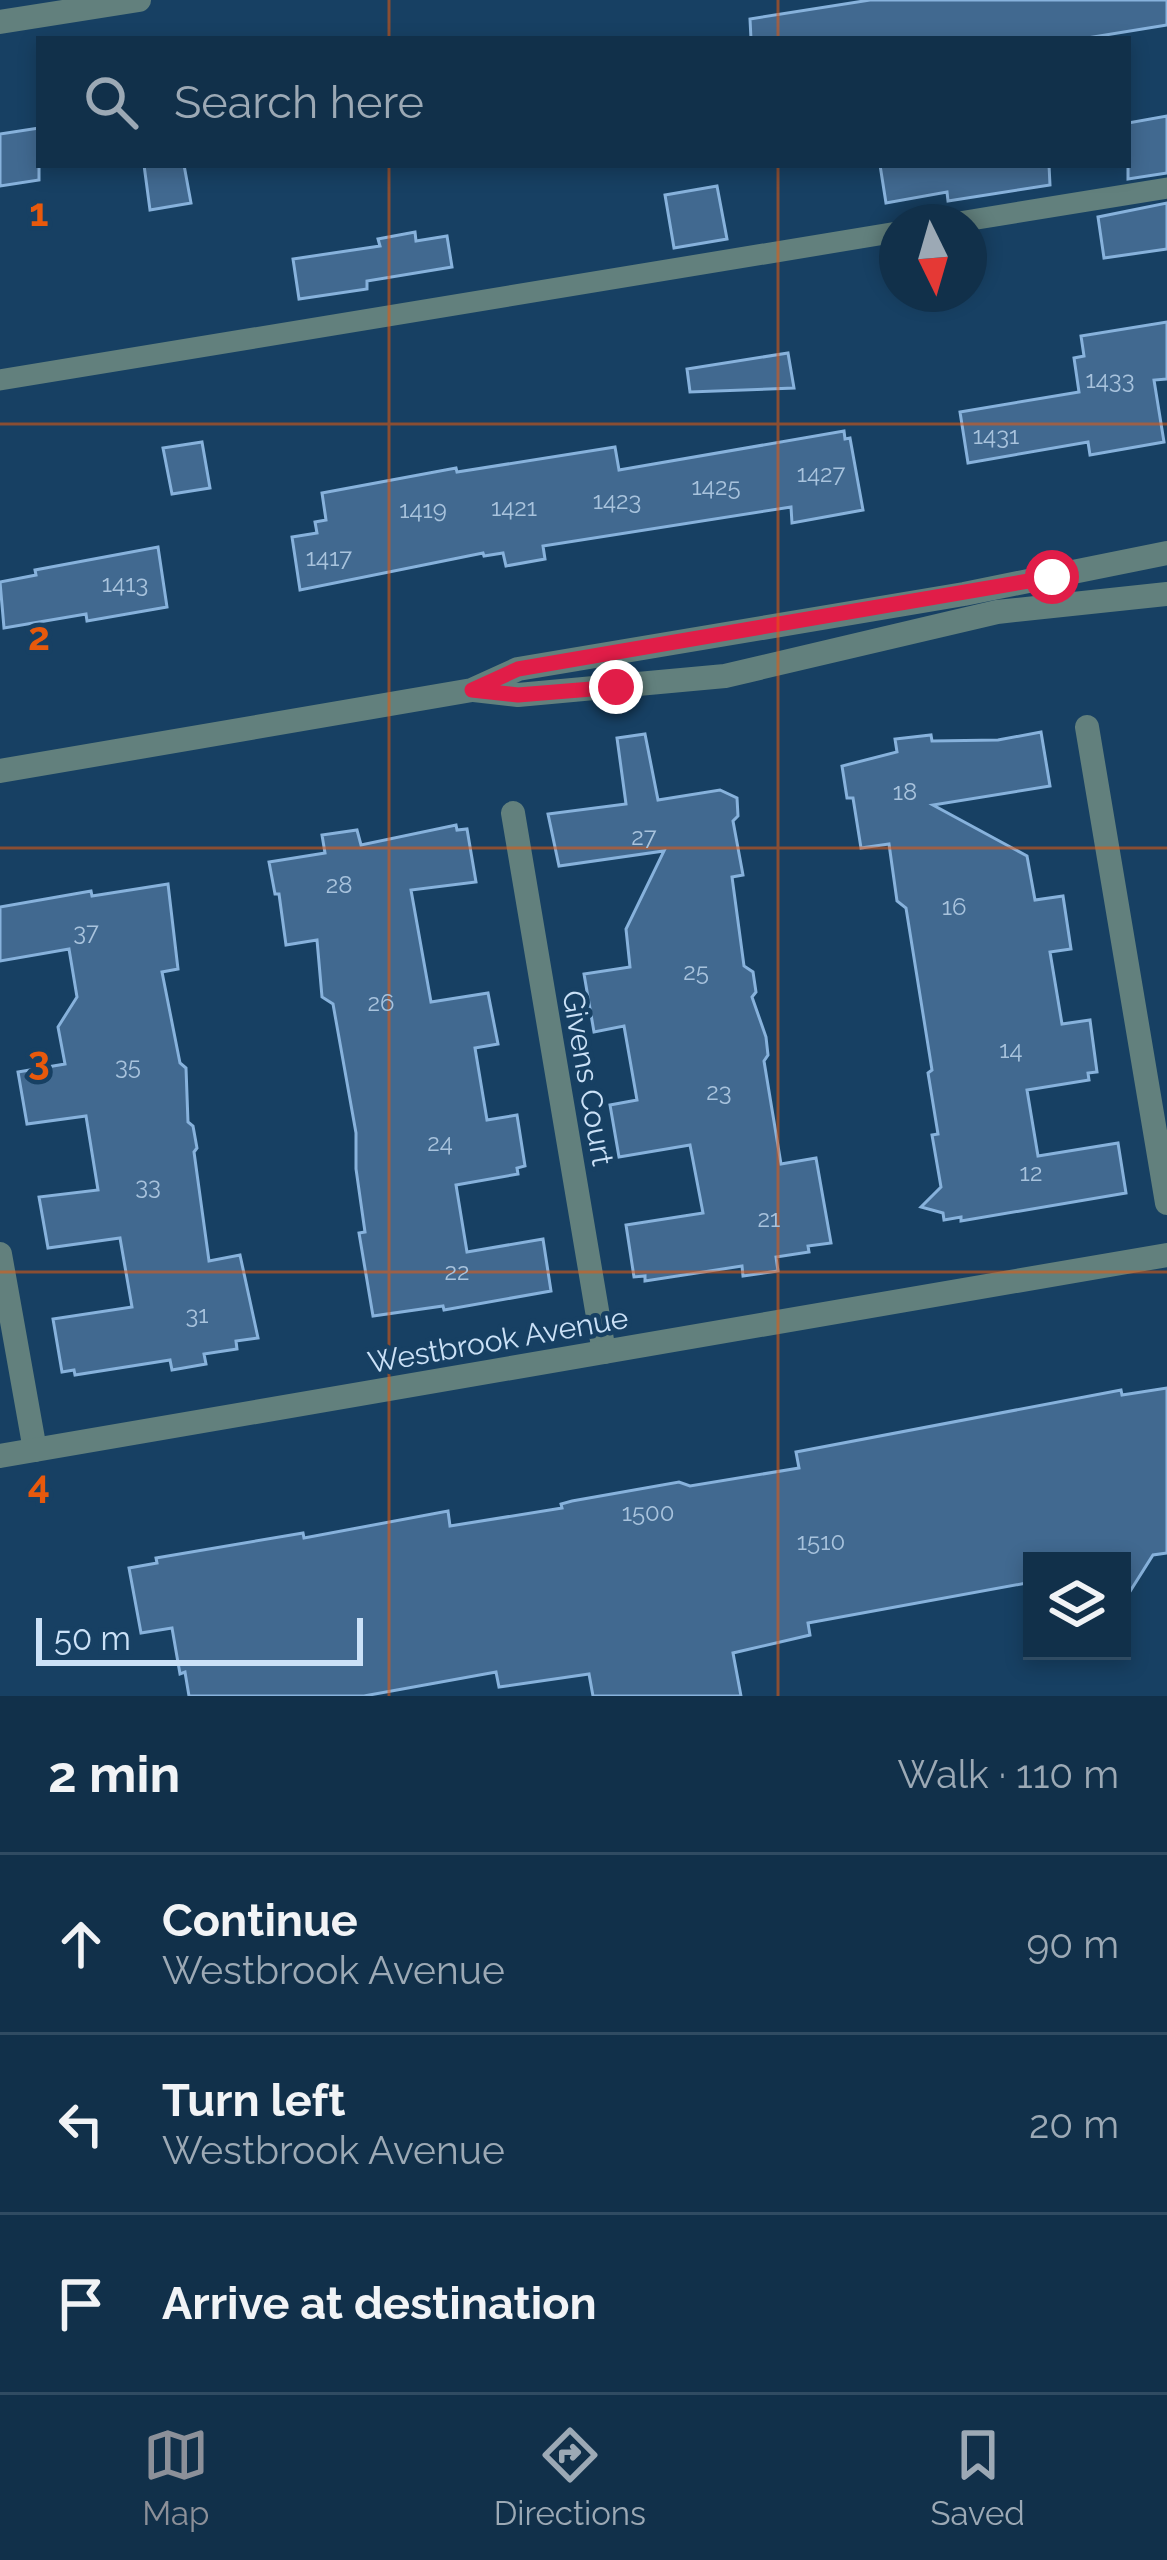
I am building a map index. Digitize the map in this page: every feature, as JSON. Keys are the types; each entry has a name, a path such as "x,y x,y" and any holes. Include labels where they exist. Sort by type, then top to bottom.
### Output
{"street":[{"path":"2,18 140,0"},
{"path":"0,771 472,690 518,669 964,594 1167,553"},
{"path":"472,690 518,695 725,676 997,612 1167,594"},
{"path":"1087,727 1167,1202"},
{"name":"Givens Court","path":"513,813 604,1352"},
{"path":"0,1254 35,1450"},
{"name":"Westbrook Avenue","path":"0,1456 1167,1255"}],"lane":[{"path":"987,217 1167,188"},
{"path":"0,380 879,235"}],"building":[{"path":"870,0 1167,0 1167,25 1099,36 751,36 750,19"},
{"path":"1167,116 1167,173 1128,179 1131,122"},
{"path":"36,128 39,180 0,186 0,134"},
{"path":"144,168 185,168 191,203 150,210"},
{"path":"880,168 1049,168 1050,185 948,201 947,192 886,203"},
{"path":"717,186 727,239 674,248 665,195"},
{"path":"1167,203 1167,249 1104,258 1098,217"},
{"path":"415,232 416,241 447,236 452,267 367,281 367,289 299,299 293,259 380,246 378,239"},
{"path":"1167,322 1167,379 1154,380 1164,442 1090,455 1088,442 968,463 960,412 1079,392 1074,358 1084,356 1081,336"},
{"path":"788,353 794,388 690,392 687,369"},
{"path":"844,431 845,439 850,438 863,510 792,523 791,507 543,546 545,559 506,566 503,553 483,553 300,590 292,537 317,533 315,522 326,520 322,493 456,468 457,472 615,447 619,470"},
{"path":"202,442 210,488 172,494 163,448"},
{"path":"158,547 167,607 87,621 86,614 4,628 0,582 36,575 35,570"},
{"path":"1041,732 1050,786 933,805 1027,856 1035,900 1063,896 1071,949 1050,952 1062,1024 1090,1020 1097,1072 1088,1073 1089,1080 1027,1090 1038,1156 1118,1143 1126,1193 944,1220 943,1213 921,1207 941,1187 932,1135 938,1134 928,1073 932,1070 906,908 897,901 889,844 861,848 842,766 897,752 895,739 931,735 932,741 998,740"},
{"path":"645,734 658,800 720,790 737,798 738,816 733,821 743,875 732,877 744,966 753,972 756,992 752,997 766,1037 764,1061 781,1164 816,1158 831,1243 776,1257 778,1271 743,1276 742,1266 645,1281 645,1276 634,1277 626,1225 703,1213 690,1145 619,1157 610,1105 637,1100 624,1026 594,1032 584,974 630,967 626,929 664,851 559,866 548,814 626,804 617,738"},
{"path":"456,825 457,830 467,829 476,882 411,890 431,1002 488,993 498,1044 475,1048 487,1120 517,1115 525,1166 517,1168 518,1174 456,1185 467,1252 543,1239 551,1291 444,1310 443,1306 373,1316 359,1233 365,1232 356,1133 333,1004 322,997 317,940 286,945 269,862 325,853 322,835 357,830 361,845"},
{"path":"168,884 178,969 162,972 180,1063 186,1068 188,1122 197,1148 209,1261 240,1255 258,1338 236,1341 237,1349 204,1354 206,1364 172,1370 170,1360 75,1375 74,1370 62,1372 53,1319 132,1307 120,1238 48,1248 39,1197 98,1190 86,1116 27,1124 18,1072 65,1064 58,1027 77,997 69,949 0,961 0,907"},
{"path":"1167,1388 1167,1553 1153,1555 1131,1590 1131,1552 1023,1552 1023,1584 808,1623 810,1635 733,1653 741,1696 593,1696 589,1674 499,1687 496,1672 364,1696 189,1696 172,1628 141,1633 129,1568 157,1563 156,1558 303,1533 304,1538 448,1511 450,1526 562,1508 561,1504 572,1501 679,1482 690,1486 799,1468 796,1452 1121,1390 1122,1395"}],"route":[{"path":"616,687 518,695 472,690 518,669 1052,577"}]}
